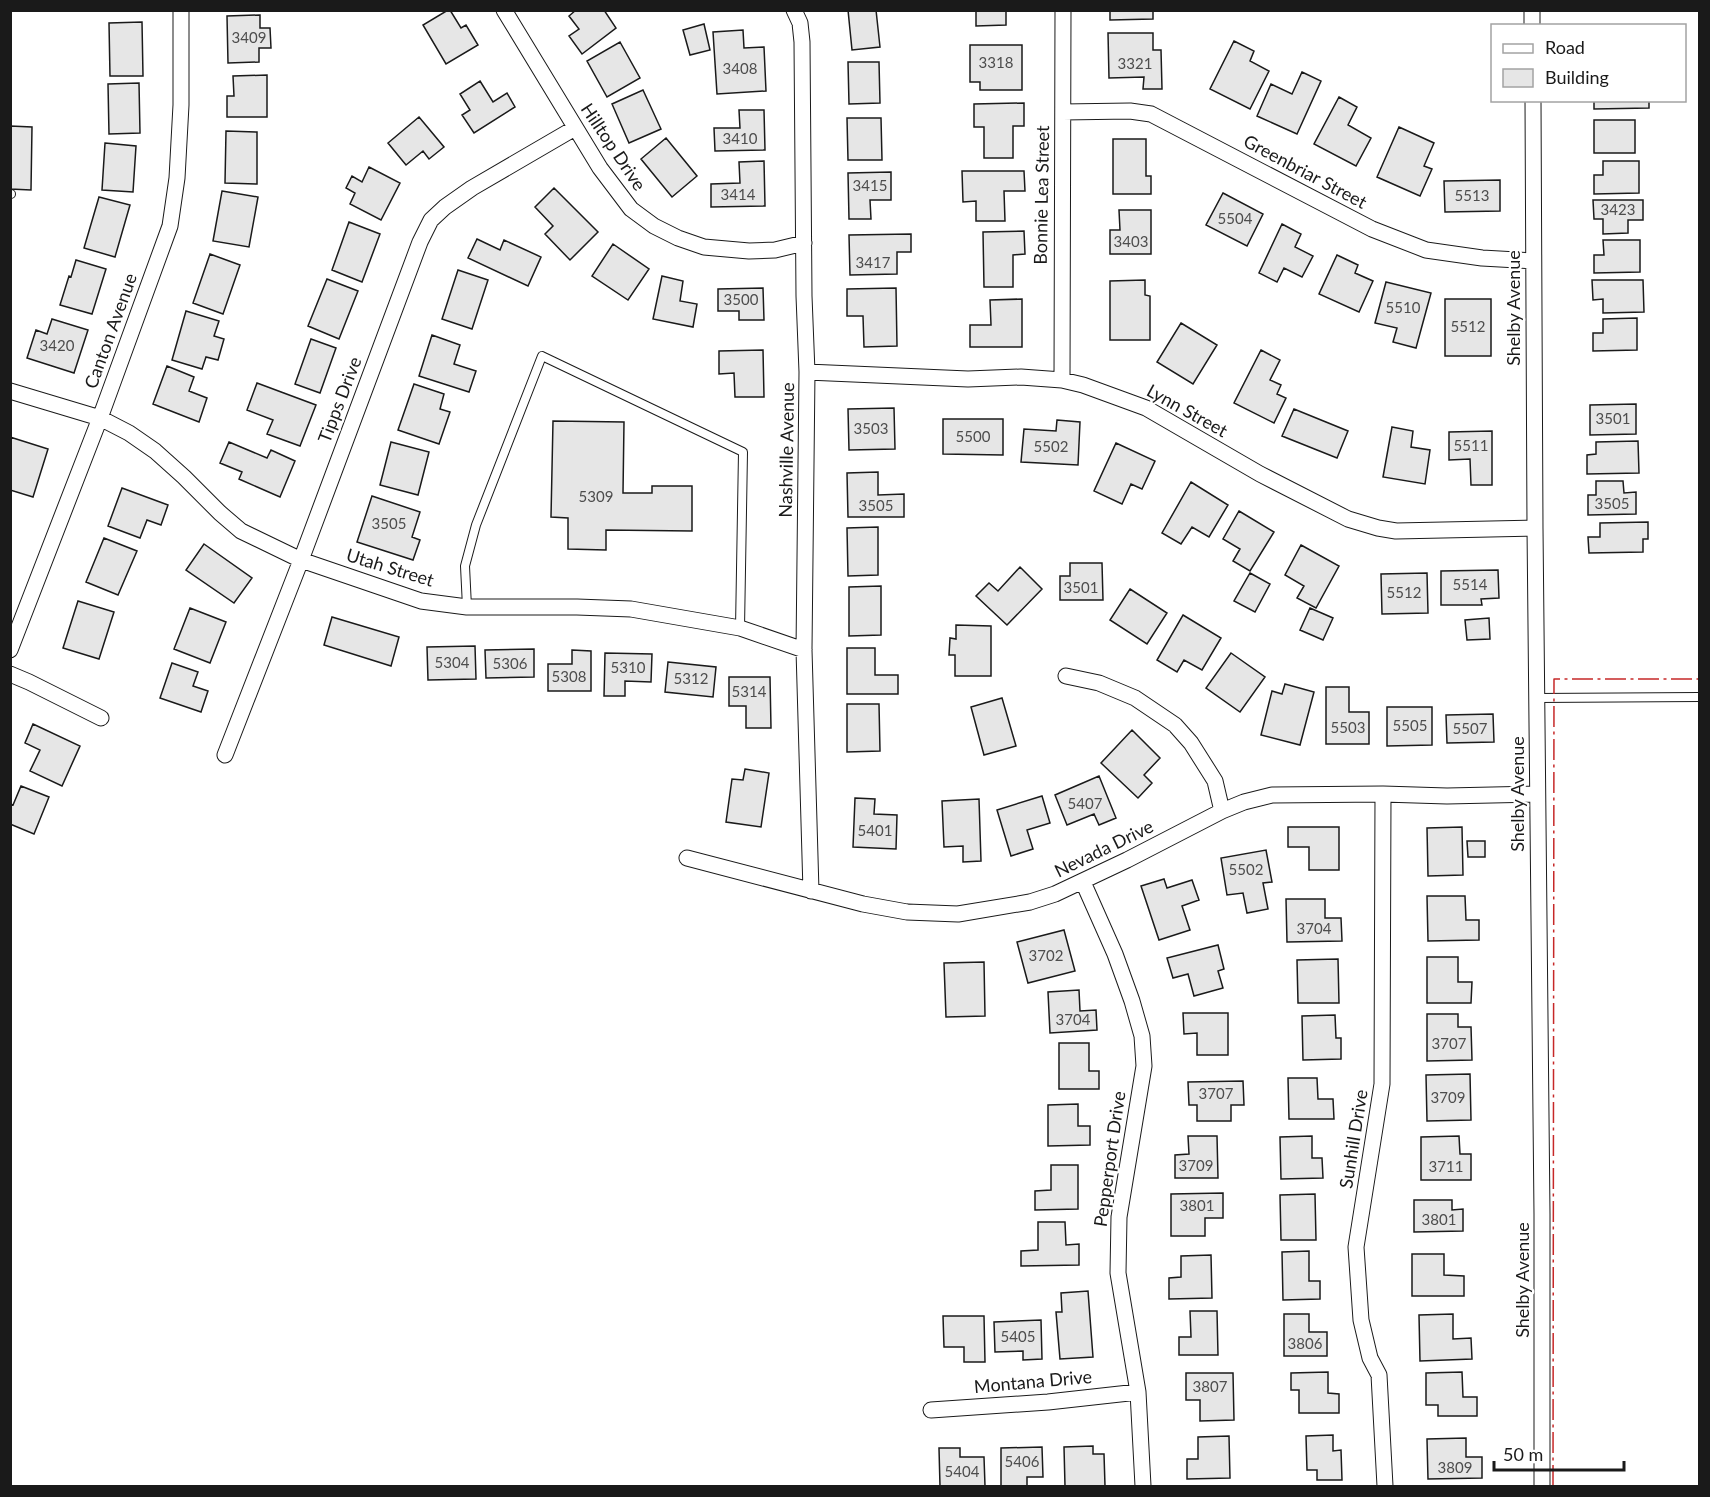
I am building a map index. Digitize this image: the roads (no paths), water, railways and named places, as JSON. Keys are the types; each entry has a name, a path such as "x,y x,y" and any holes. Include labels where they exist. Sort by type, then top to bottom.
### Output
{"street":[{"name":"Canton Avenue","path":"10,650 100,418 170,226 177,178 181,105 181,10"},
{"name":"Hilltop Drive","path":"504,10 600,168 631,209 654,226 704,247 749,251 775,250 804,243"},
{"name":"Nashville Avenue","path":"794,10 800,23 802,42 804,296 807,372 804,650 812,891"},
{"name":"Bonnie Lea Street","path":"1062,380 1063,10"},
{"name":"Shelby Avenue","path":"1533,102 1542,1486"},
{"name":"Greenbriar Street","path":"1063,112 1131,111 1151,114 1372,229 1404,242 1437,252 1533,261"},
{"name":"Tipps Drive","path":"225,754 301,560 420,242 431,220 472,188 575,128"},
{"name":"Lynn Street","path":"807,372 968,380 1021,377 1062,380 1083,385 1146,408 1260,474 1348,519 1396,531 1535,528"},
{"name":"Utah Street","path":"10,391 100,418 129,433 155,451 242,531 301,560 422,601 467,607 577,606 631,609 740,628 804,650"},
{"path":"10,674 101,718"},
{"path":"1066,676 1099,683 1135,698 1175,724 1191,743 1215,781 1222,811"},
{"name":"Sunhill Drive","path":"1383,794 1382,1084 1356,1247 1361,1320 1370,1358 1379,1375 1385,1486"},
{"name":"Nevada Drive","path":"687,858 863,904 907,912 958,914 1030,902 1055,894 1222,811 1244,802 1272,795 1537,794"},
{"name":"Pepperport Drive","path":"1083,882 1115,954 1142,1036 1144,1066 1119,1217 1118,1273 1138,1392 1143,1486"},
{"name":"Montana Drive","path":"931,1410 1048,1402 1138,1392"}],"lane":[{"path":"467,607 465,566 476,525 542,356 743,452 740,628"},
{"path":"1537,698 1700,697"}]}
